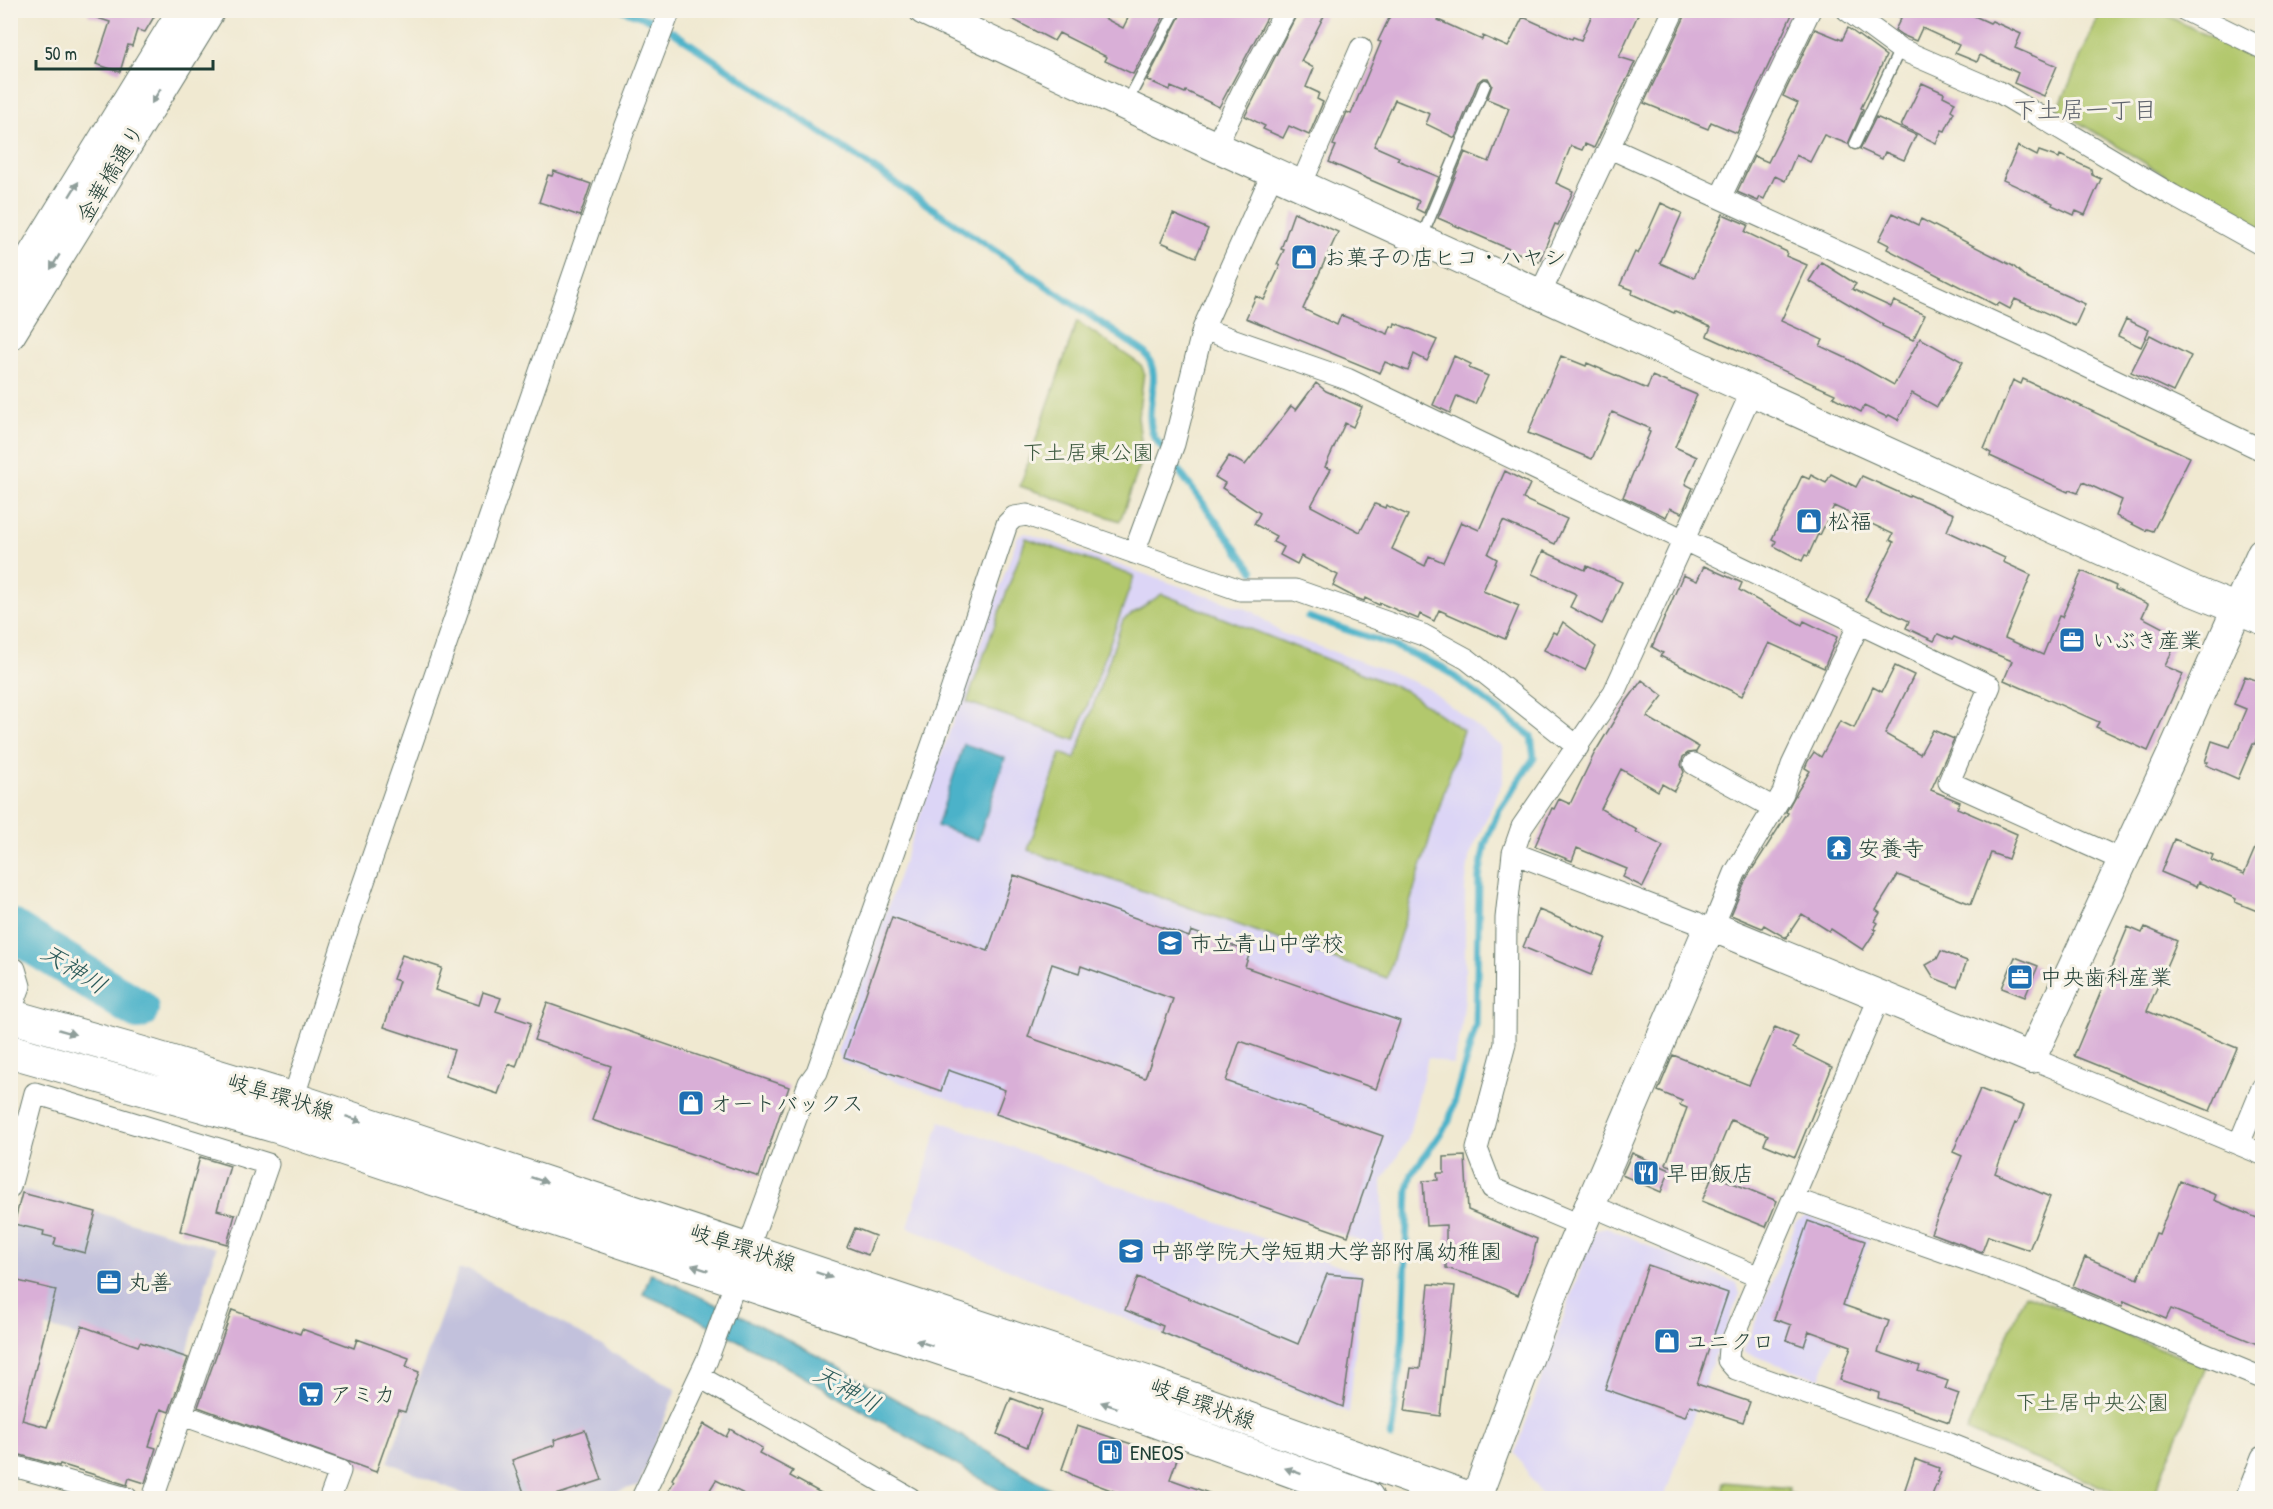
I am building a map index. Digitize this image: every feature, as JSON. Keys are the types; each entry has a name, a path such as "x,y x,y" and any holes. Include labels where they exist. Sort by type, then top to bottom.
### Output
{"main road":[{"name":"岐阜環状線","path":"10,1015 293,1099 748,1249 1145,1382 1468,1498"},
{"name":"岐阜環状線","path":"10,1051 279,1127 734,1288 1134,1413 1367,1498"}],"street":[{"name":"金華橋通り","path":"10,292 183,10"},
{"name":"金華橋通り","path":"10,335 210,10"},
{"path":"924,10 1126,105 1752,391 2188,589 2250,614"},
{"path":"1216,146 1286,10"},
{"path":"1540,294 1674,10"},
{"path":"1720,198 1810,10"},
{"path":"1847,10 1900,49 2000,92 2172,195 2262,245"},
{"path":"2186,10 2262,48"},
{"path":"293,1099 349,925 599,199 666,21"},
{"path":"1301,185 1361,48"},
{"path":"1610,148 2023,336 2262,450"},
{"path":"1134,553 1174,444 1203,329 1273,172"},
{"path":"1203,329 1347,379 1990,686 1949,782 2122,860"},
{"path":"1752,391 1614,692 1522,827 1513,854 1506,909 1505,1044 1477,1149 1492,1188 1586,1215 1759,1277"},
{"path":"642,1498 703,1368 809,1083 817,1072 949,697 1007,524 1014,517 1027,515 1240,590 1295,590 1423,635 1467,659 1578,747"},
{"path":"2031,1058 2122,860 2250,614 2262,553"},
{"path":"1476,1498 1553,1292 1704,939 1712,931 1735,873 1783,793 1792,765 1859,624"},
{"path":"1694,764 1774,808"},
{"path":"1513,854 1695,922 1712,931 1723,931 2262,1154"},
{"path":"10,967 15,969 20,986 10,1015"},
{"path":"1880,996 1729,1348 1728,1360 1736,1369 1950,1444 2085,1498"},
{"path":"2239,1144 2262,1088"},
{"path":"10,1187 35,1093 268,1164 153,1498"},
{"path":"1794,1199 2022,1279 2262,1378"},
{"path":"703,1368 910,1498"},
{"path":"183,1415 340,1471 330,1498"},
{"path":"2246,1498 2262,1457"},
{"path":"10,1465 127,1498"}],"lane":[{"path":"1126,105 1176,10"},
{"path":"1856,144 1900,49"},
{"path":"1420,239 1485,86"}],"shaded area":[{"name":"市立青山中学校","path":"1026,533 1254,612 1281,633 1401,676 1429,689 1503,747 1503,781 1469,858 1465,890 1465,996 1461,1032 1453,1065 1428,1057 1408,1139 1382,1181 1384,1241 1377,1247 841,1062 837,1052 1018,536"},
{"name":"中部学院大学短期大学部附属幼稚園","path":"940,1121 1363,1275 1349,1413 908,1227"},
{"name":"丸善","path":"23,1190 216,1248 183,1367 11,1316 11,1236"},
{"path":"1806,1216 1869,1239 1820,1379 1743,1352 1797,1221"},
{"path":"1606,1227 1737,1283 1740,1294 1712,1364 1664,1498 1549,1498 1542,1496 1515,1453 1594,1231"},
{"path":"458,1270 470,1270 676,1389 639,1485 597,1498 473,1498 388,1462"}],"green space":[{"path":"2101,10 2158,11 2262,63 2262,231 2189,190 2058,110"},
{"name":"下土居東公園","path":"1077,321 1141,365 1144,372 1138,417 1143,457 1120,521 1020,486"},
{"path":"1026,538 1134,576 1075,740 967,702"},
{"path":"1162,594 1404,690 1463,730 1387,978 1028,850 1061,753 1075,759 1123,620"},
{"name":"下土居中央公園","path":"2025,1294 2206,1367 2152,1498 2129,1498 1967,1431"},
{"path":"1724,1482 1789,1488 1788,1493 1806,1498 1721,1498"}],"water":[{"path":"964,744 1005,758 978,840 937,826"},
{"path":"651,1273 783,1337 955,1432 1066,1498 1014,1498 771,1358 685,1312 643,1294"}],"building":[{"path":"89,10 158,10 145,32 137,30 132,46 128,45 120,72 96,64 110,22 88,15"},
{"path":"995,10 1089,10 1123,28 1132,10 1167,10 1133,74 1105,61 1107,57 1059,33 1054,41"},
{"path":"1183,10 1271,10 1219,107 1186,91 1185,93 1171,87 1170,90 1147,80"},
{"path":"1299,10 1327,10 1301,61 1314,68 1306,87 1319,93 1317,99 1323,102 1309,135 1289,126 1283,138 1263,129 1265,126 1245,116"},
{"path":"1393,10 1442,10 1438,20 1482,40 1483,36 1508,47 1523,17 1572,39 1573,37 1581,40 1594,10 1640,10 1619,57 1635,62 1594,148 1585,144 1582,150 1571,146 1556,183 1573,191 1558,225 1555,224 1539,262 1438,218 1465,152 1489,162 1509,108 1487,99 1492,85 1488,78 1483,78 1478,82 1455,138 1426,124 1430,114 1395,100 1374,146 1399,157 1397,160 1439,177 1424,213 1416,209 1419,201 1329,162 1336,146 1333,145 1347,112 1351,114 1381,42 1378,41"},
{"path":"1688,10 1794,10 1737,133 1711,122 1708,129 1644,103"},
{"path":"1886,10 1961,10 2021,34 2015,48 2057,66 2044,96 2014,83 2018,73 1980,55 1977,62 1955,53 1959,45 1922,28 1916,41 1902,35 1895,30 1901,18"},
{"path":"1848,28 1886,56 1861,108 1863,109 1848,144 1824,135 1810,162 1796,155 1785,181 1775,176 1764,199 1760,197 1758,201 1737,192 1754,156 1768,162 1798,103 1783,96 1815,29 1842,40"},
{"path":"1922,83 1944,93 1943,96 1955,102 1951,110 1954,112 1936,143 1901,126"},
{"path":"1876,117 1916,135 1904,160 1885,152 1882,159 1860,149"},
{"path":"2018,146 2037,156 2039,151 2059,158 2060,155 2091,169 2092,175 2101,179 2085,215 2076,211 2074,215 2003,180"},
{"path":"554,171 591,184 580,216 539,202 548,175 552,176"},
{"path":"1661,203 1682,213 1660,263 1694,278 1723,214 1748,225 1745,232 1787,252 1786,256 1807,265 1781,321 1823,340 1820,346 1894,385 1920,338 1963,362 1937,407 1912,393 1898,420 1864,406 1861,412 1833,397 1835,394 1707,336 1711,327 1632,294 1633,290 1620,285 1635,252 1638,254"},
{"path":"1294,212 1338,232 1303,309 1337,325 1341,315 1388,334 1395,323 1437,340 1427,361 1414,354 1408,371 1385,362 1380,373 1246,318 1256,296 1264,300 1280,266 1277,264 1284,250 1281,249"},
{"path":"1893,213 1918,225 1921,219 2013,266 2028,279 2085,304 2075,326 2015,299 2010,309 1999,303 1997,306 1887,249 1889,245 1879,240"},
{"path":"1173,214 1208,229 1196,257 1161,242"},
{"path":"1821,262 1856,284 1852,289 1891,307 1894,301 1925,315 1913,340 1882,326 1883,324 1809,281"},
{"path":"2126,319 2149,330 2141,347 2118,336"},
{"path":"2150,335 2191,356 2173,392 2131,372"},
{"path":"1454,356 1471,364 1469,368 1488,376 1475,404 1457,396 1450,413 1433,405"},
{"path":"1561,356 1586,366 1587,363 1647,389 1652,376 1697,395 1675,447 1697,457 1685,484 1693,488 1682,513 1670,508 1666,517 1623,497 1650,432 1649,428 1612,412 1592,459 1528,433"},
{"path":"2023,379 2190,457 2153,531 2147,529 2146,531 2116,516 2122,500 2083,482 2078,493 2069,490 2068,492 1990,456 1991,453 1984,449 2013,380 2021,384"},
{"path":"1316,383 1326,391 1362,407 1353,427 1345,423 1325,467 1331,469 1311,506 1360,532 1375,504 1385,508 1386,505 1408,515 1392,549 1425,566 1429,556 1443,562 1461,522 1479,530 1505,471 1530,484 1523,499 1567,519 1555,544 1503,521 1488,554 1497,559 1483,591 1519,606 1505,639 1439,610 1434,621 1420,614 1418,619 1380,603 1379,605 1365,598 1364,601 1356,598 1333,586 1338,575 1301,556 1297,564 1280,555 1284,547 1273,542 1276,536 1254,524 1260,513 1222,488 1225,483 1215,477 1229,456 1245,465 1291,406 1296,410"},
{"path":"1831,474 1856,487 1862,476 1954,514 1947,531 2005,558 2003,562 2031,575 2005,638 2043,655 2059,616 2062,617 2082,571 2148,604 2142,617 2169,631 2168,634 2178,639 2165,666 2183,674 2148,751 2096,727 2099,722 2004,680 2012,661 1954,637 1952,640 1938,634 1934,641 1906,628 1909,621 1865,600 1894,542 1890,540 1893,534 1834,506 1808,556 1805,555 1802,561 1774,546 1776,541 1772,539 1802,476 1809,479 1811,475 1826,483"},
{"path":"1543,551 1585,570 1587,566 1622,582 1602,624 1570,607 1576,595 1574,593 1532,574"},
{"path":"1704,566 1742,583 1739,590 1802,625 1804,621 1837,637 1824,668 1769,643 1742,696 1660,656 1663,653 1652,647 1683,575 1697,581"},
{"path":"1563,622 1596,647 1585,670 1544,650 1553,632 1557,634"},
{"path":"1895,666 1914,675 1885,734 1920,754 1933,730 1954,739 1931,790 1960,802 1957,808 2017,834 2008,859 1991,853 1971,904 1898,875 1876,910 1880,913 1875,921 1878,923 1874,929 1876,930 1863,950 1831,929 1829,931 1802,914 1786,938 1764,925 1762,928 1731,915 1746,879 1788,813 1786,812 1810,771 1805,768 1808,761 1814,752 1821,757 1840,721 1854,728 1873,687 1882,692"},
{"path":"2262,669 2262,719 2255,744 2238,779 2206,765 2208,762 2205,762 2212,741 2230,747 2246,709 2234,704 2245,676 2258,681"},
{"path":"1642,680 1663,696 1647,717 1699,747 1696,752 1688,753 1683,757 1681,765 1684,772 1674,791 1662,784 1658,791 1621,769 1601,809 1637,830 1636,832 1663,846 1643,887 1623,877 1627,869 1577,848 1572,861 1535,846 1552,808 1554,809 1559,799 1570,804 1594,754 1621,709"},
{"path":"2262,832 2262,913 2235,902 2236,899 2198,882 2196,887 2161,872 2174,839 2213,855 2211,860 2244,874"},
{"path":"1014,875 1189,937 1191,931 1250,952 1245,967 1400,1021 1376,1089 1240,1041 1226,1081 1383,1136 1348,1236 996,1114 1005,1090 948,1070 941,1091 844,1057 892,917 988,951","holes":["1052,964 1079,973 1081,966 1173,999 1145,1078 1028,1037"]},
{"path":"1539,910 1606,938 1591,975 1523,947"},
{"path":"2128,927 2142,933 2145,927 2177,941 2147,1011 2237,1048 2210,1111 2074,1056"},
{"path":"1941,951 1967,961 1957,987 1934,978 1926,965 1937,959"},
{"path":"402,955 442,968 435,990 479,1005 483,992 501,998 496,1011 531,1023 516,1067 509,1064 498,1094 445,1076 454,1050 384,1027 399,981 393,979"},
{"name":"中央歯科産業","path":"2015,957 2038,966 2025,997 2002,988"},
{"name":"オートバックス","path":"547,1003 789,1087 759,1177 592,1120 611,1066 534,1040"},
{"path":"1775,1027 1798,1037 1793,1048 1832,1067 1795,1157 1764,1144 1768,1135 1731,1120 1706,1180 1666,1164 1687,1108 1680,1105 1682,1101 1658,1091 1673,1055 1749,1085"},
{"path":"1980,1089 2024,1106 1995,1173 2050,1197 2029,1250 1988,1236 1982,1252 1931,1233 1962,1156 1953,1152"},
{"name":"早田飯店","path":"1632,1153 1670,1170 1661,1192 1622,1175"},
{"path":"1465,1156 1468,1210 1537,1239 1531,1263 1518,1295 1479,1278 1446,1268 1446,1225 1426,1226 1423,1181 1438,1180 1437,1173 1444,1173 1444,1157"},
{"path":"200,1157 230,1166 217,1210 235,1215 227,1244 180,1231"},
{"path":"1713,1175 1777,1201 1766,1227 1702,1201"},
{"path":"2180,1181 2216,1195 2214,1200 2262,1220 2262,1346 2171,1309 2166,1319 2124,1301 2122,1306 2073,1286 2085,1257 2138,1279"},
{"path":"22,1193 96,1212 85,1253 54,1245 56,1238 43,1235 44,1231 14,1224"},
{"path":"1808,1221 1865,1241 1843,1305 1889,1321 1878,1352 1920,1366 1918,1371 1948,1381 1945,1389 1959,1394 1949,1422 1878,1398 1879,1393 1840,1380 1851,1346 1809,1331 1804,1346 1786,1340 1791,1325 1774,1319"},
{"path":"855,1228 875,1236 868,1255 847,1247"},
{"name":"ユニクロ","path":"1648,1265 1728,1293 1697,1384 1750,1402 1743,1422 1690,1405 1685,1417 1605,1389"},
{"path":"1327,1274 1361,1277 1343,1407 1161,1332 1163,1326 1125,1310 1138,1277 1298,1344"},
{"path":"14,1280 56,1290 22,1420 47,1427 82,1326 138,1346 140,1342 188,1358 169,1412 161,1409 149,1446 156,1448 145,1483 129,1478 127,1485 60,1464 59,1466 10,1452 10,1292"},
{"path":"1429,1284 1455,1286 1440,1416 1405,1411 1411,1368 1420,1369"},
{"name":"アミカ","path":"232,1310 300,1334 302,1329 354,1348 357,1339 409,1358 406,1367 419,1372 405,1412 398,1410 376,1472 198,1407"},
{"path":"1011,1398 1042,1410 1027,1447 997,1434"},
{"path":"704,1424 726,1437 730,1429 762,1448 759,1453 793,1471 790,1476 830,1498 752,1498 716,1480 705,1498 664,1498 674,1481 672,1479"},
{"path":"1077,1426 1177,1459 1170,1479 1217,1496 1217,1498 1114,1498 1116,1492 1062,1469"},
{"path":"585,1430 602,1480 547,1498 526,1498 512,1460 555,1445 554,1440"},
{"path":"1915,1459 1939,1468 1938,1471 1941,1472 1931,1498 1902,1498"}],"waterway":[{"path":"623,10 653,21 673,32 1144,352 1153,372 1150,414 1154,437 1253,571"},
{"path":"1308,617 1389,644 1442,667 1531,736 1534,758 1498,812 1485,844 1479,877 1476,1025 1449,1121 1412,1174 1408,1189 1403,1338 1391,1437"},
{"name":"天神川","path":"10,929 138,1009"}],"place":[{"name":"お菓子の店ヒコ・ハヤシ","path":"1304,257"},
{"name":"松福","path":"1809,521"},
{"name":"いぶき産業","path":"2072,640"},
{"name":"安養寺","path":"1839,848"},
{"name":"市立青山中学校","path":"1170,943"},
{"name":"中央歯科産業","path":"2020,977"},
{"name":"オートバックス","path":"691,1103"},
{"name":"早田飯店","path":"1646,1173"},
{"name":"中部学院大学短期大学部附属幼稚園","path":"1131,1251"},
{"name":"丸善","path":"109,1282"},
{"name":"ユニクロ","path":"1667,1341"},
{"name":"アミカ","path":"311,1394"},
{"name":"ENEOS","path":"1110,1452"}],"district":[{"name":"下土居一丁目","path":"2085,110"}]}
